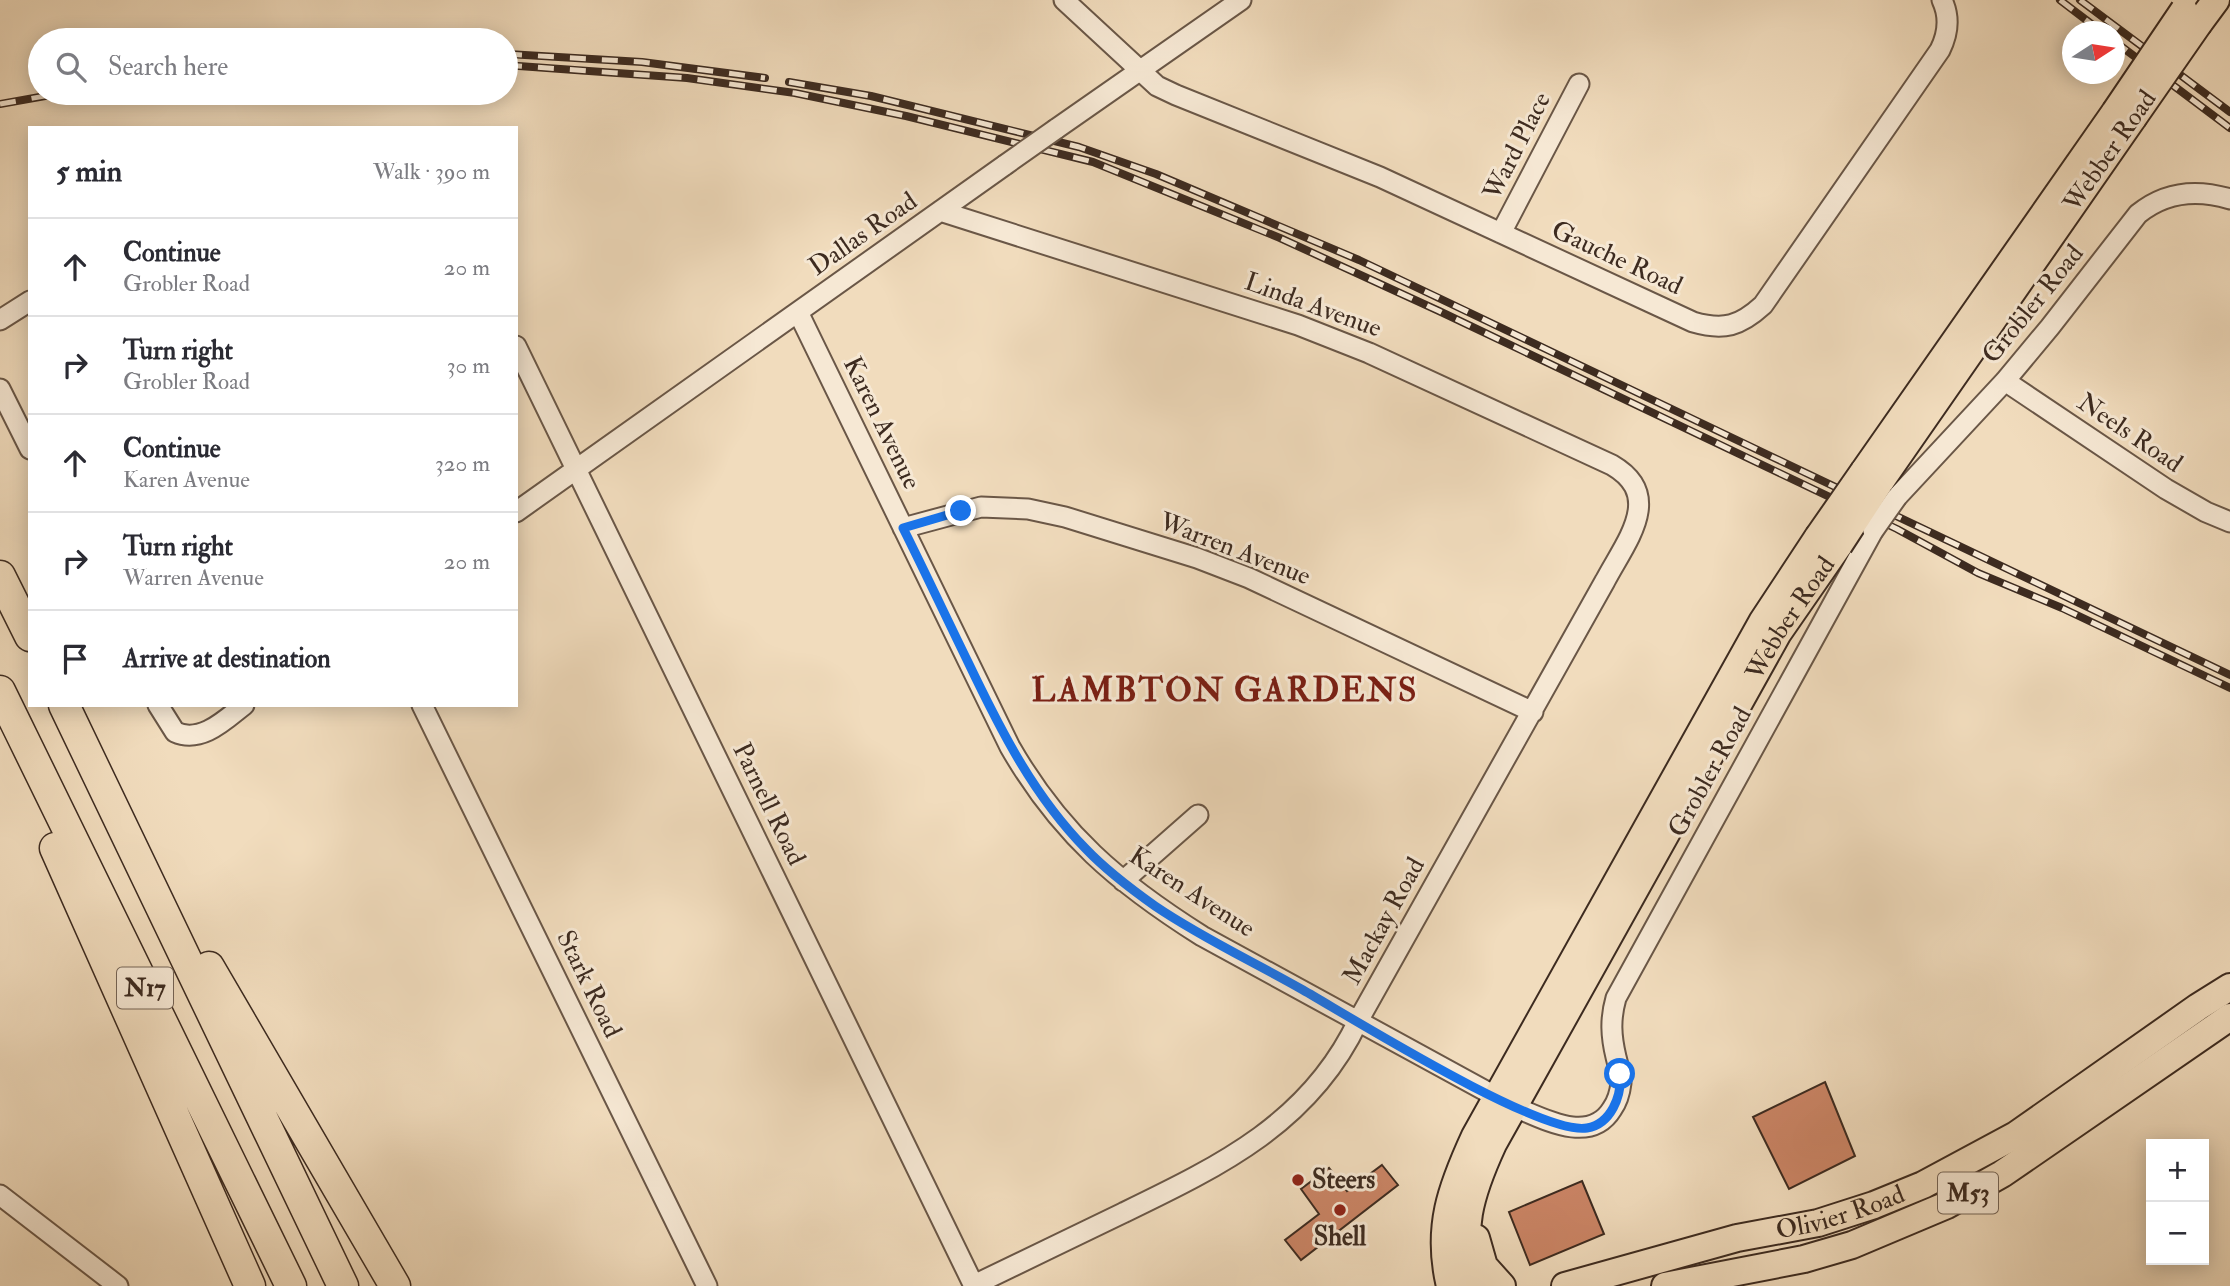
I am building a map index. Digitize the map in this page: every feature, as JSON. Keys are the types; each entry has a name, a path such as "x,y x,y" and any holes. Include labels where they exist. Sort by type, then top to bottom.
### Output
{"highway":[{"path":"0,576 28,632"},
{"name":"N17","path":"0,691 291,1286"},
{"name":"N17","path":"65,707 343,1286"},
{"path":"0,714 29,789 250,1286"},
{"path":"152,887 220,985 395,1286"}],"main road":[{"name":"Webber Road","path":"1472,1286 1465,1230 1477,1177 1493,1144 1506,1103 1778,633 1828,541 1880,483 2191,11 2216,0"},
{"name":"Olivier Road","path":"1565,1286 1738,1238 1818,1223 1874,1205 1923,1185 2016,1135 2198,1007 2230,988"},
{"name":"Olivier Road","path":"1665,1286 1804,1259 1887,1231 1947,1205 2002,1174 2230,1017"},
{"name":"Webber Road","path":"1450,1286 1444,1246 1445,1218 1451,1194 1475,1136 1506,1103"},
{"path":"1477,1177 1475,1222 1478,1250 1484,1266 1502,1286"}],"street":[{"name":"Gauche Road","path":"1064,0 1157,86 1380,177 1693,322 1721,327 1743,322 1763,305 1932,61 1944,41 1947,13 1942,0"},
{"name":"Dallas Road","path":"518,511 1241,0"},
{"name":"Ward Place","path":"1501,233 1579,84"},
{"name":"Grobler Road","path":"1506,1103 1552,1122 1578,1128 1594,1125 1609,1114 1616,1104 1621,1084 1611,1032 1616,999 1873,531 1880,483 2005,381 2138,214 2156,201 2180,194 2205,193 2230,199"},
{"name":"Linda Avenue","path":"940,211 1244,306 1369,353 1612,465 1628,475 1640,501"},
{"path":"0,320 28,302"},
{"name":"Karen Avenue","path":"799,312 994,716 1024,770 1060,821 1087,850 1123,881 1155,906 1202,936 1506,1103"},
{"name":"Parnell Road","path":"518,350 974,1286"},
{"name":"Neels Road","path":"2005,381 2166,489 2206,512 2230,522"},
{"path":"0,389 28,445"},
{"name":"Mackay Road","path":"974,1286 1172,1189 1245,1148 1304,1101 1329,1072 1346,1047 1634,527 1640,501"},
{"name":"Warren Avenue","path":"903,528 981,507 1028,509 1065,517 1197,558 1249,578 1532,712"},
{"path":"159,707 169,725 182,735 189,736 206,731 241,707"},
{"name":"Stark Road","path":"423,707 707,1286"},
{"path":"1123,881 1198,815"},
{"path":"0,1195 118,1286"}],"building":[{"path":"1825,1082 1855,1156 1789,1189 1753,1117"},
{"path":"1382,1165 1398,1185 1301,1260 1285,1240 1319,1214 1301,1189 1329,1168 1347,1191"},
{"path":"1582,1181 1604,1234 1530,1265 1509,1212"}],"railway":[{"path":"2060,0 2088,21"},
{"path":"2080,0 2230,112"},
{"path":"2125,49 2230,128"},
{"path":"518,55 642,62 765,78"},
{"path":"518,66 687,78 795,93 906,116 1093,162 1280,238 1439,311 1897,529 1978,573 2062,608 2230,688"},
{"path":"789,82 871,96 1079,147 1156,174 1359,260 2230,675"},
{"path":"0,104 28,99"}],"place":[{"name":"Steers","path":"1298,1180"},
{"name":"Shell","path":"1340,1210"}],"district":[{"name":"LAMBTON GARDENS","path":"1225,690"}],"route":[{"path":"961,511 903,528 994,716 1024,770 1060,821 1087,850 1117,876 1155,906 1202,936 1469,1083 1515,1107 1552,1122 1587,1128 1602,1121 1616,1104 1621,1084 1620,1074"}]}
